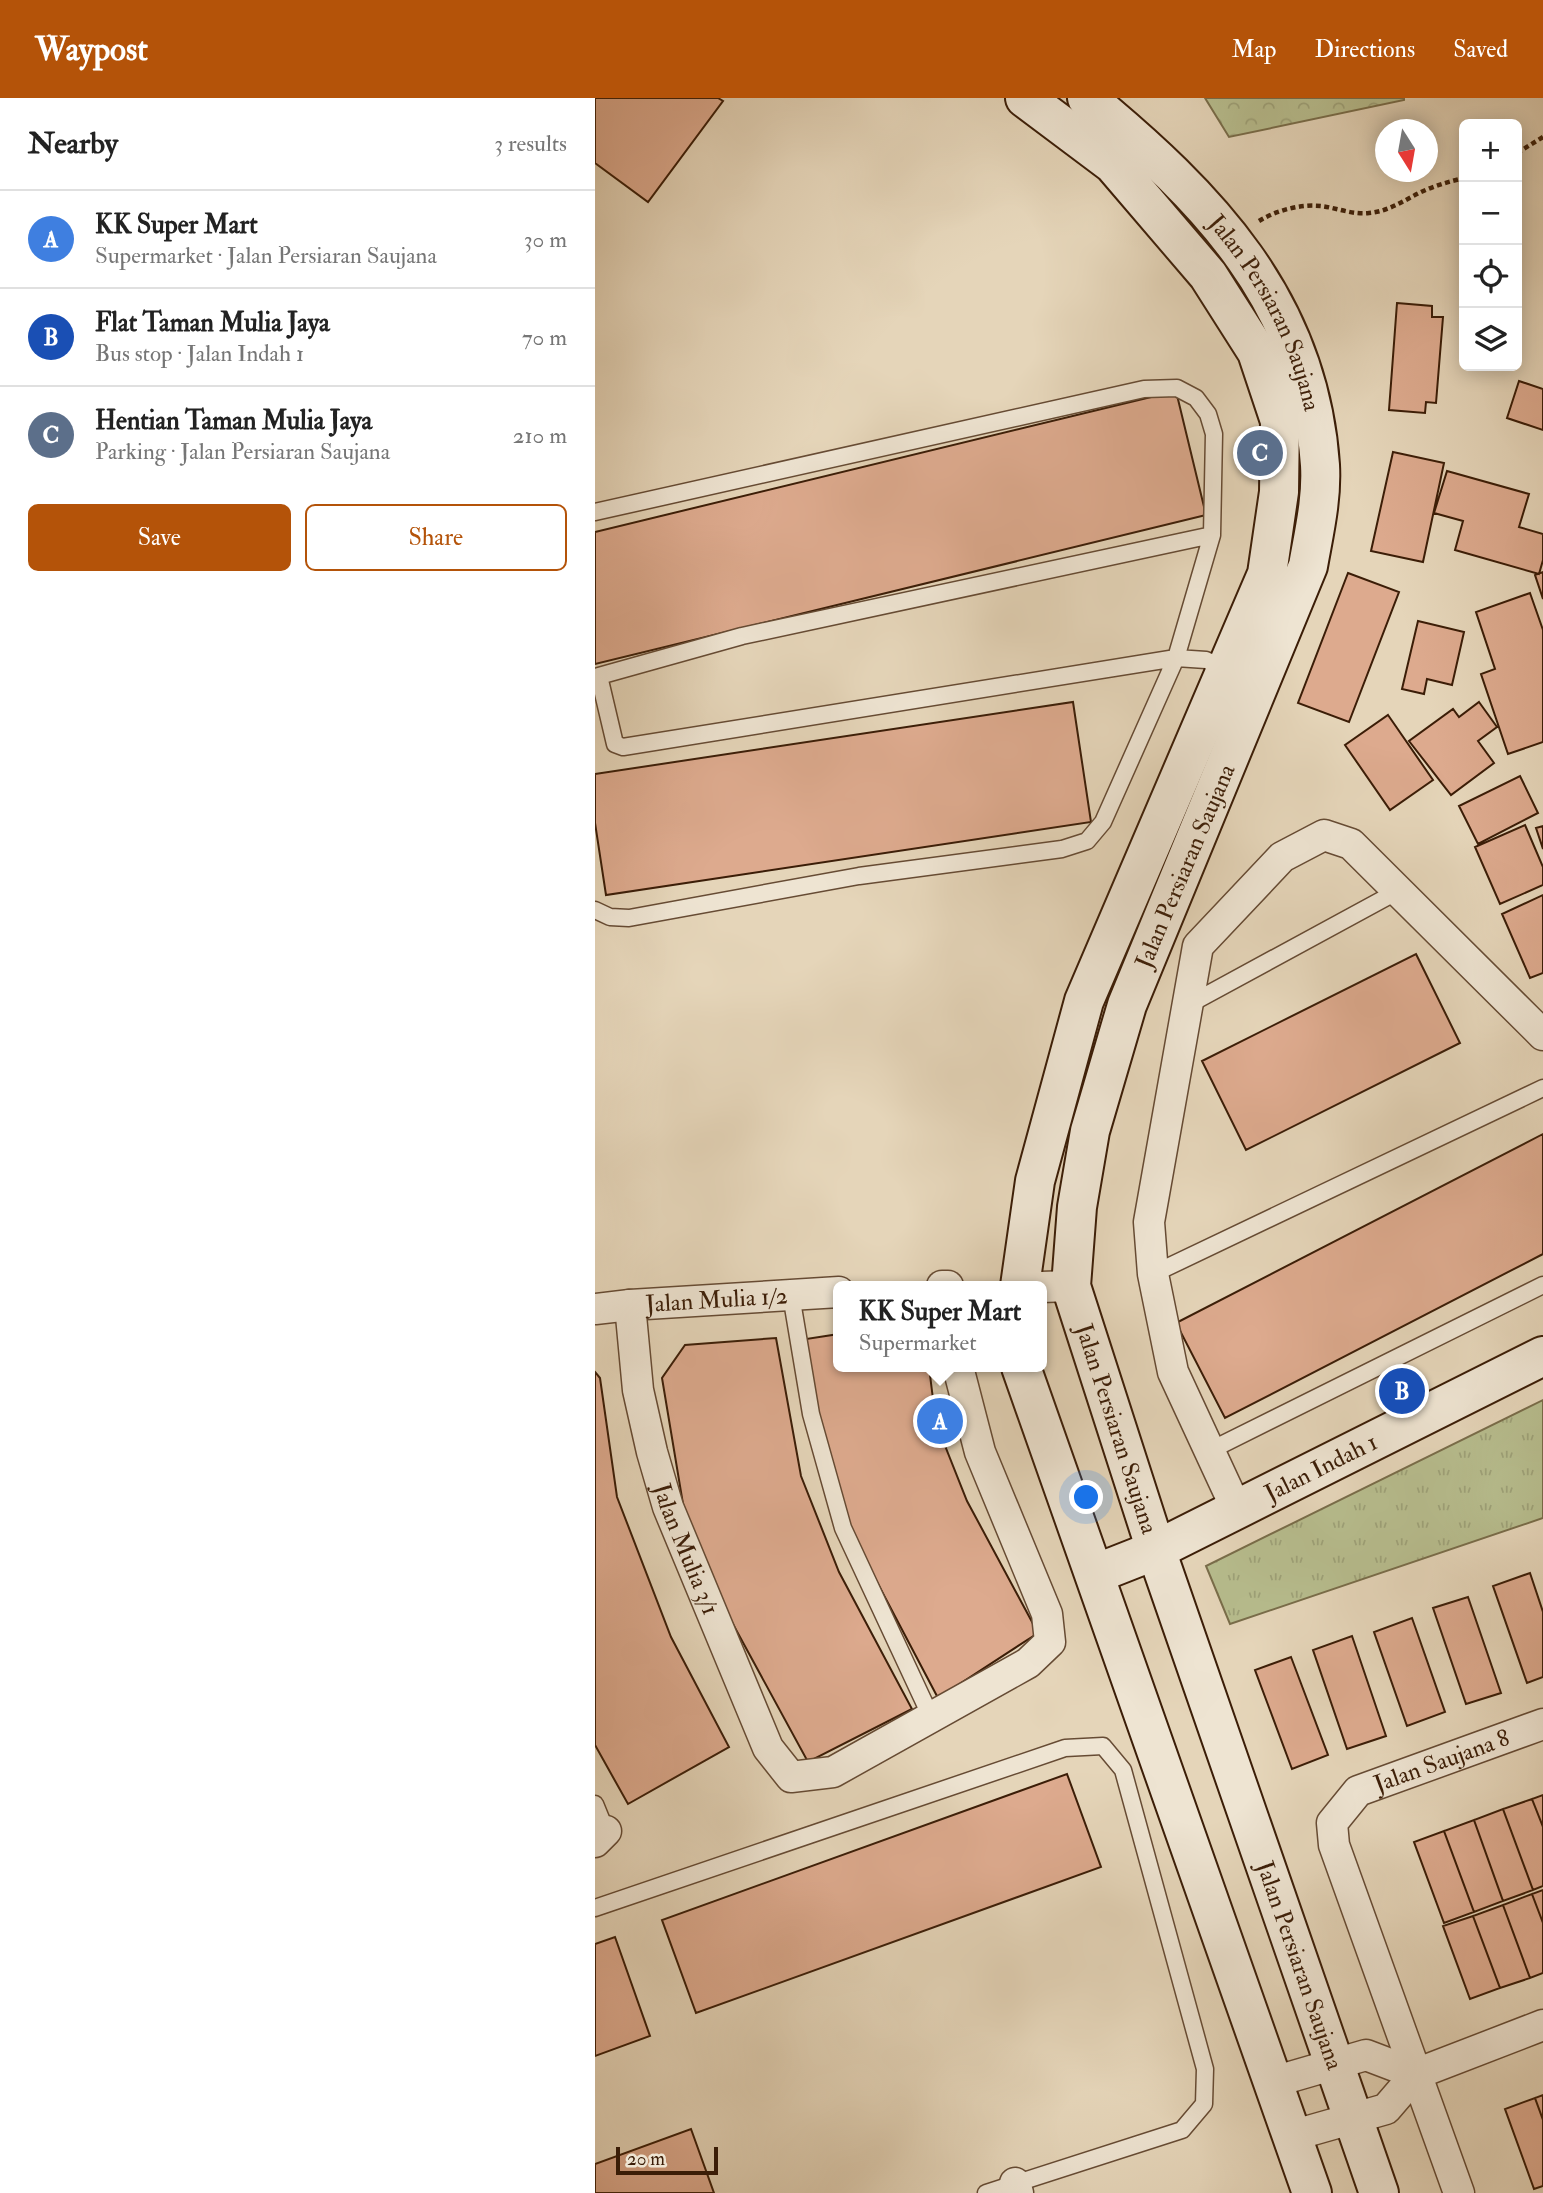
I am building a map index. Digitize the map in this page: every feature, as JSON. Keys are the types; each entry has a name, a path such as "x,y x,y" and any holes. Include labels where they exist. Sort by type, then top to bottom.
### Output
{"street":[{"name":"Jalan Persiaran Saujana","path":"1025,98 1113,164 1208,275 1257,352 1280,421 1279,492 1249,674 1126,1004 1090,1131 1077,1207 1056,1287 1350,2059 1352,2119 1378,2193"},
{"name":"Jalan Persiaran Saujana","path":"1021,1281 1035,1181 1084,1001 1249,674 1286,621 1308,566 1319,502 1320,466 1311,394 1294,344 1265,286 1232,238 1142,143 1087,98"},
{"path":"1237,1510 1173,1372 1153,1274 1149,1222 1198,946 1282,857 1324,835 1351,844 1543,1035"},
{"name":"Jalan Mulia 1/2","path":"595,1309 833,1292"},
{"name":"Jalan Mulia 3/1","path":"630,1305 638,1390 668,1507 768,1748 791,1777 833,1772 931,1717"},
{"name":"Jalan Indah 1","path":"1095,1573 1156,1550 1543,1356"},
{"path":"931,1717 1028,1663 1050,1642 1047,1614 980,1452 959,1372"},
{"path":"1023,1372 1313,2193"},
{"name":"Jalan Saujana 8","path":"1416,2074 1334,1844 1332,1823 1358,1791 1543,1724"},
{"path":"1291,2136 1386,2109 1416,2074 1543,2025"},
{"path":"1273,2082 1350,2059 1416,2074"},
{"path":"1416,2074 1459,2193"}],"lane":[{"path":"595,512 1144,389 1177,388 1196,398 1208,414 1214,434 1212,535 1177,658 1103,822 1087,841 1062,849 859,876 629,918 610,917 595,910"},
{"path":"1212,535 742,636 597,676 614,744 623,747 1177,658 1206,660 1249,674"},
{"path":"1188,1004 1398,891"},
{"path":"1153,1274 1543,1088"},
{"path":"1209,1451 1543,1285"},
{"path":"791,1295 811,1414 843,1528 931,1717"},
{"path":"595,1908 1065,1748 1103,1746 1123,1770 1205,2069 1205,2104 1182,2130 1016,2188 986,2193"},
{"path":"595,1804 601,1836"}],"path":[{"path":"1522,150 1543,137"},
{"path":"1232,238 1270,214 1320,206 1367,214 1398,205 1426,190 1459,179"}],"green space":[{"path":"1205,98 1404,98 1404,100 1229,137"},
{"path":"1543,1400 1543,1518 1230,1624 1206,1566"}],"building":[{"path":"595,98 718,98 723,101 648,202 595,163"},
{"path":"1397,303 1432,306 1432,317 1443,317 1436,403 1426,402 1425,413 1389,410"},
{"path":"1519,381 1543,389 1543,430 1507,418"},
{"path":"1176,391 1206,515 595,664 595,532"},
{"path":"1393,452 1444,463 1423,562 1371,551"},
{"path":"1447,471 1529,494 1519,527 1543,534 1543,560 1539,574 1455,550 1463,521 1434,513"},
{"path":"1543,572 1543,599 1535,575"},
{"path":"1348,573 1399,592 1349,722 1298,703"},
{"path":"1530,593 1543,630 1543,742 1508,754 1481,674 1495,669 1476,612"},
{"path":"1418,621 1464,632 1452,685 1427,679 1424,694 1402,689"},
{"path":"1073,702 1091,822 606,895 595,823 595,774"},
{"path":"1479,702 1497,727 1478,741 1494,763 1451,795 1409,741 1453,709 1459,717"},
{"path":"1388,715 1433,780 1390,810 1345,745"},
{"path":"1520,776 1538,813 1478,844 1459,806"},
{"path":"1525,825 1543,867 1543,885 1500,904 1475,847"},
{"path":"1543,826 1543,849 1536,828"},
{"path":"1543,895 1543,973 1530,978 1502,914"},
{"path":"1416,954 1460,1043 1246,1150 1202,1061"},
{"path":"1543,1134 1543,1254 1225,1418 1176,1323"},
{"path":"833,1335 833,1372 930,1372 936,1423 967,1501 1038,1633 938,1698 858,1546 824,1457 806,1339"},
{"path":"776,1338 801,1476 839,1572 912,1709 808,1762 722,1604 683,1504 662,1378 685,1345"},
{"path":"595,1372 600,1378 617,1497 671,1637 729,1747 628,1804 595,1745"},
{"path":"1530,1573 1543,1612 1543,1677 1527,1683 1493,1586"},
{"path":"1468,1597 1501,1693 1466,1704 1433,1608"},
{"path":"1412,1618 1445,1712 1407,1726 1374,1632"},
{"path":"1352,1636 1386,1736 1347,1749 1313,1650"},
{"path":"1291,1657 1328,1755 1292,1769 1255,1670"},
{"path":"1067,1774 1101,1867 696,2013 662,1920"},
{"path":"1543,1795 1543,1827 1532,1799"},
{"path":"1532,1799 1543,1827 1543,1886 1533,1890 1503,1809"},
{"path":"1503,1809 1533,1890 1503,1901 1474,1820"},
{"path":"1474,1820 1503,1901 1474,1912 1444,1831"},
{"path":"1444,1831 1474,1912 1444,1923 1414,1842"},
{"path":"1543,1890 1543,1923 1532,1894"},
{"path":"1532,1894 1543,1923 1543,1973 1530,1978 1503,1905"},
{"path":"1503,1905 1530,1978 1500,1988 1473,1916"},
{"path":"1473,1916 1500,1988 1470,1999 1443,1926"},
{"path":"615,1937 650,2036 595,2056 595,1944"},
{"path":"1543,2095 1543,2120 1535,2098"},
{"path":"1535,2098 1543,2120 1543,2186 1534,2189 1505,2109"},
{"path":"691,2129 714,2193 595,2193 595,2164"}],"place":[{"name":"Hentian Taman Mulia Jaya","path":"1260,453"},
{"name":"Flat Taman Mulia Jaya","path":"1402,1391"},
{"name":"KK Super Mart","path":"940,1421"}]}
